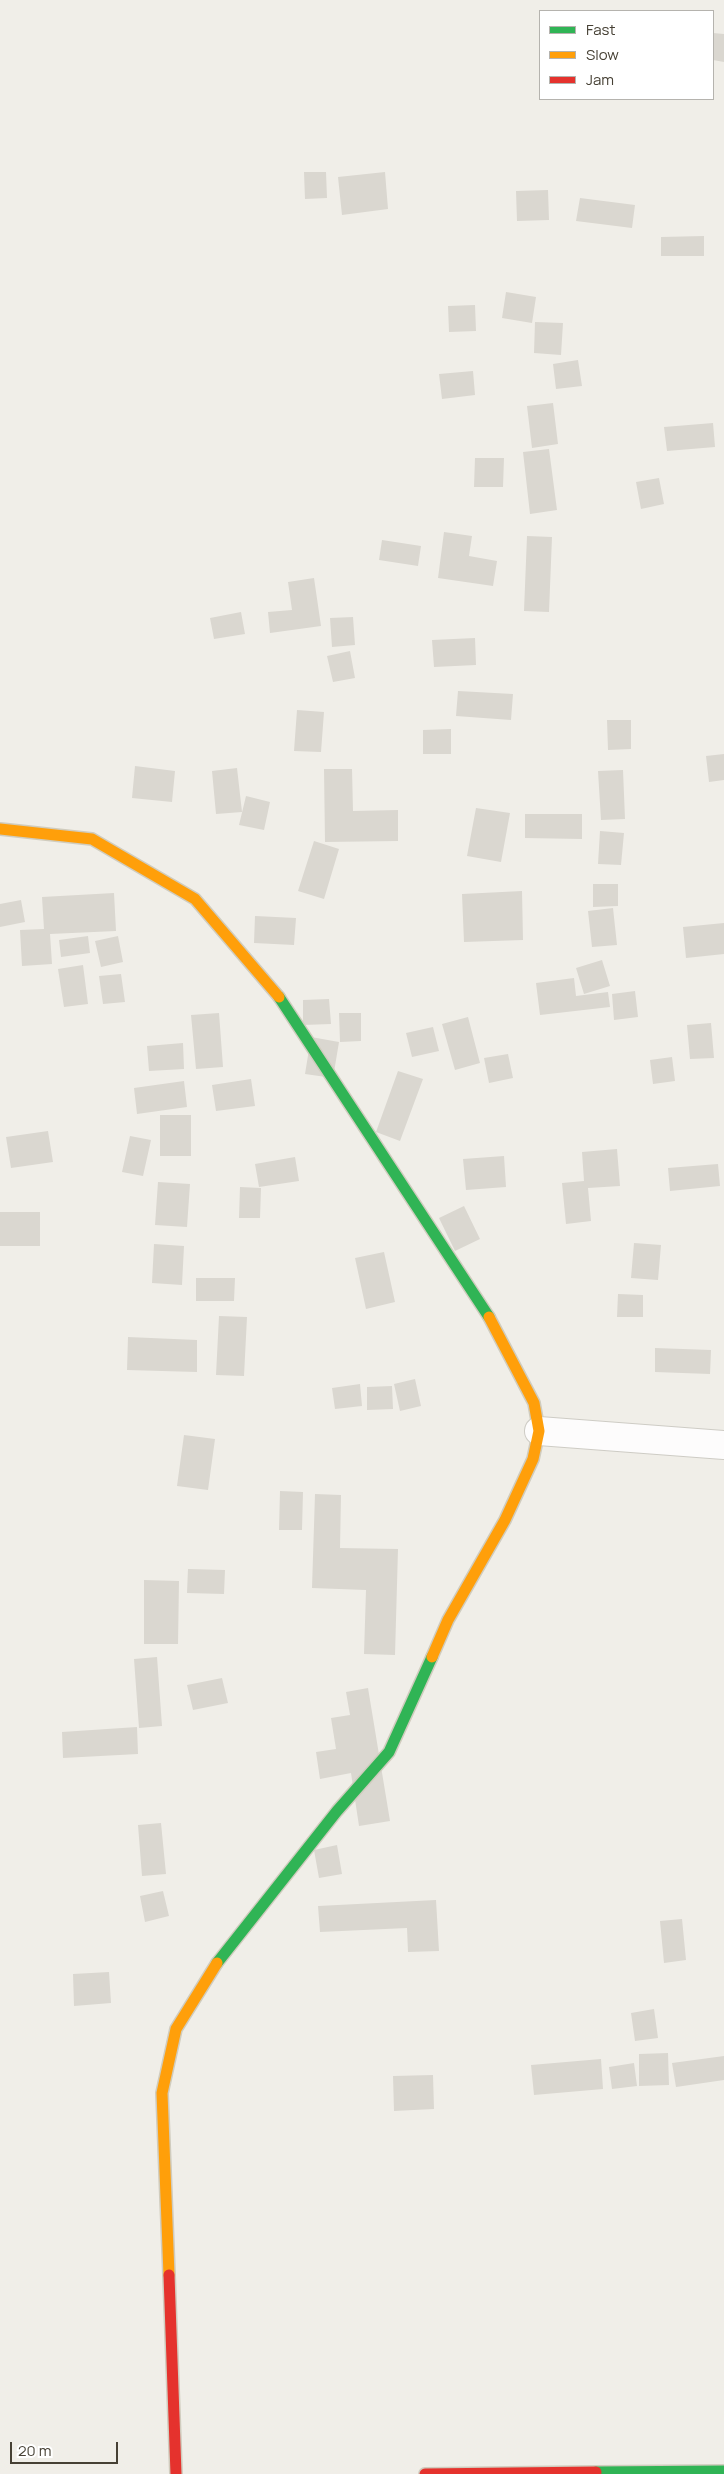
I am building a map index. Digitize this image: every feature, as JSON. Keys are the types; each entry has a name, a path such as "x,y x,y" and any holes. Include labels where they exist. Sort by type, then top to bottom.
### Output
{"street":[{"path":"0,830 92,839 195,898 285,1004 486,1310 534,1403 539,1431 532,1459 505,1520 448,1620 389,1752 337,1811 208,1974 176,2029 162,2093 176,2474"},
{"path":"539,1431 724,1445"},
{"path":"425,2474 724,2471"}],"building":[{"path":"714,33 724,34 724,62 714,60"},
{"path":"304,172 326,172 327,198 305,199"},
{"path":"385,172 388,209 342,215 338,177"},
{"path":"548,190 549,220 517,221 516,191"},
{"path":"580,198 635,205 632,228 576,221"},
{"path":"704,236 704,256 661,256 661,237"},
{"path":"506,292 536,297 532,323 502,318"},
{"path":"475,305 476,331 449,332 448,306"},
{"path":"535,322 563,323 561,355 534,353"},
{"path":"578,360 582,386 556,389 553,364"},
{"path":"473,371 475,395 442,399 439,374"},
{"path":"553,403 558,444 532,448 527,406"},
{"path":"713,423 715,447 667,451 664,427"},
{"path":"549,449 557,510 530,514 523,452"},
{"path":"475,458 504,458 503,487 474,487"},
{"path":"659,478 664,504 641,509 636,482"},
{"path":"444,532 472,536 469,556 497,561 493,586 438,578"},
{"path":"527,536 552,537 549,612 524,611"},
{"path":"382,540 421,546 418,566 379,560"},
{"path":"314,578 321,626 270,633 268,612 292,610 288,582"},
{"path":"241,612 245,634 214,639 210,618"},
{"path":"353,617 355,645 332,647 330,618"},
{"path":"475,638 476,665 434,667 432,640"},
{"path":"350,651 355,678 333,682 327,656"},
{"path":"458,691 513,694 511,720 456,716"},
{"path":"297,710 324,712 321,752 294,751"},
{"path":"607,720 631,720 631,749 608,750"},
{"path":"451,729 451,754 423,754 423,730"},
{"path":"724,754 724,780 709,782 706,756"},
{"path":"135,766 175,771 172,802 132,798"},
{"path":"237,768 242,812 216,814 212,771"},
{"path":"324,769 352,769 353,811 398,810 398,841 325,842"},
{"path":"623,770 625,819 601,820 598,771"},
{"path":"246,796 270,802 264,830 239,825"},
{"path":"476,808 510,813 501,862 467,856"},
{"path":"525,814 582,814 582,839 525,838"},
{"path":"600,831 624,833 621,865 598,864"},
{"path":"314,841 339,849 324,899 298,891"},
{"path":"593,884 618,884 618,906 593,907"},
{"path":"522,891 523,940 464,942 462,894"},
{"path":"114,893 116,931 50,934 52,964 22,966 20,930 44,929 42,897"},
{"path":"21,900 25,922 0,927 0,904"},
{"path":"613,908 617,945 592,947 588,911"},
{"path":"255,916 296,918 294,945 254,943"},
{"path":"724,923 724,954 686,958 683,927"},
{"path":"88,936 90,953 61,957 59,940"},
{"path":"118,936 123,962 101,967 95,941"},
{"path":"602,960 610,986 584,994 576,968"},
{"path":"83,965 88,1004 64,1007 58,969"},
{"path":"121,974 125,1002 103,1004 99,976"},
{"path":"574,978 576,996 608,992 610,1007 540,1015 536,983"},
{"path":"635,991 638,1017 614,1020 612,994"},
{"path":"329,999 331,1024 303,1025 303,1000"},
{"path":"219,1013 223,1067 196,1069 191,1015"},
{"path":"339,1013 361,1013 361,1041 340,1042"},
{"path":"468,1017 480,1063 455,1070 442,1024"},
{"path":"711,1023 714,1058 690,1059 687,1025"},
{"path":"433,1027 439,1051 412,1057 406,1033"},
{"path":"311,1037 339,1042 333,1078 305,1074"},
{"path":"183,1043 184,1069 149,1071 147,1046"},
{"path":"508,1054 513,1078 489,1083 484,1058"},
{"path":"672,1057 675,1081 653,1084 650,1060"},
{"path":"398,1071 423,1079 400,1141 376,1132"},
{"path":"251,1079 255,1106 216,1111 212,1085"},
{"path":"184,1081 187,1107 137,1114 134,1088"},
{"path":"160,1115 191,1115 191,1156 160,1156"},
{"path":"48,1131 53,1162 11,1168 6,1137"},
{"path":"130,1136 151,1140 143,1176 122,1172"},
{"path":"617,1149 620,1186 588,1188 591,1221 566,1224 562,1183 584,1181 582,1152"},
{"path":"504,1156 506,1187 466,1190 463,1159"},
{"path":"295,1157 299,1181 259,1187 255,1164"},
{"path":"718,1164 720,1186 670,1191 668,1168"},
{"path":"158,1182 190,1184 187,1227 155,1225"},
{"path":"240,1187 261,1188 260,1218 239,1218"},
{"path":"464,1206 480,1239 455,1251 439,1218"},
{"path":"0,1212 40,1212 40,1246 0,1246"},
{"path":"634,1243 661,1245 658,1280 631,1278"},
{"path":"154,1244 184,1246 182,1285 152,1283"},
{"path":"384,1252 395,1302 366,1309 355,1258"},
{"path":"196,1278 235,1278 234,1301 196,1301"},
{"path":"618,1294 643,1295 643,1317 617,1317"},
{"path":"219,1316 247,1317 244,1376 216,1375"},
{"path":"128,1337 197,1340 197,1372 127,1370"},
{"path":"655,1348 711,1350 710,1374 655,1372"},
{"path":"415,1379 421,1406 400,1411 394,1384"},
{"path":"360,1384 362,1406 335,1409 332,1388"},
{"path":"392,1386 393,1409 367,1410 367,1387"},
{"path":"184,1435 215,1439 208,1490 177,1486"},
{"path":"280,1491 303,1492 302,1530 279,1530"},
{"path":"315,1494 341,1495 340,1548 398,1549 395,1655 364,1654 366,1590 312,1588"},
{"path":"188,1569 225,1570 224,1594 187,1593"},
{"path":"144,1580 179,1581 178,1644 144,1644"},
{"path":"157,1657 162,1726 139,1728 134,1659"},
{"path":"222,1678 228,1703 193,1710 187,1685"},
{"path":"368,1688 390,1821 359,1826 351,1773 320,1779 316,1752 336,1749 331,1718 350,1715 346,1692"},
{"path":"137,1727 138,1754 63,1758 62,1732"},
{"path":"161,1823 166,1874 142,1876 138,1825"},
{"path":"337,1845 342,1874 319,1878 314,1850"},
{"path":"163,1891 169,1916 145,1922 140,1896"},
{"path":"436,1900 439,1951 408,1952 407,1928 320,1932 318,1906"},
{"path":"682,1919 686,1960 664,1963 660,1921"},
{"path":"109,1972 111,2003 74,2006 73,1974"},
{"path":"654,2009 658,2038 635,2041 631,2013"},
{"path":"668,2053 669,2085 639,2086 639,2054"},
{"path":"724,2056 724,2080 676,2087 672,2063"},
{"path":"601,2059 603,2089 534,2095 531,2065"},
{"path":"634,2063 637,2086 612,2089 609,2067"},
{"path":"433,2075 434,2109 394,2111 393,2076"}],"traffic: fast":[{"path":"279,997 489,1317"},
{"path":"217,1963 337,1811 389,1752 432,1657"},
{"path":"596,2472 724,2471"}],"traffic: slow":[{"path":"0,829 92,839 195,899 279,997"},
{"path":"432,1657 448,1620 505,1520 533,1459 539,1431 534,1403 489,1317"},
{"path":"169,2275 162,2093 176,2029 217,1963"}],"traffic: jam":[{"path":"169,2275 176,2474"},
{"path":"425,2474 596,2472"}]}
